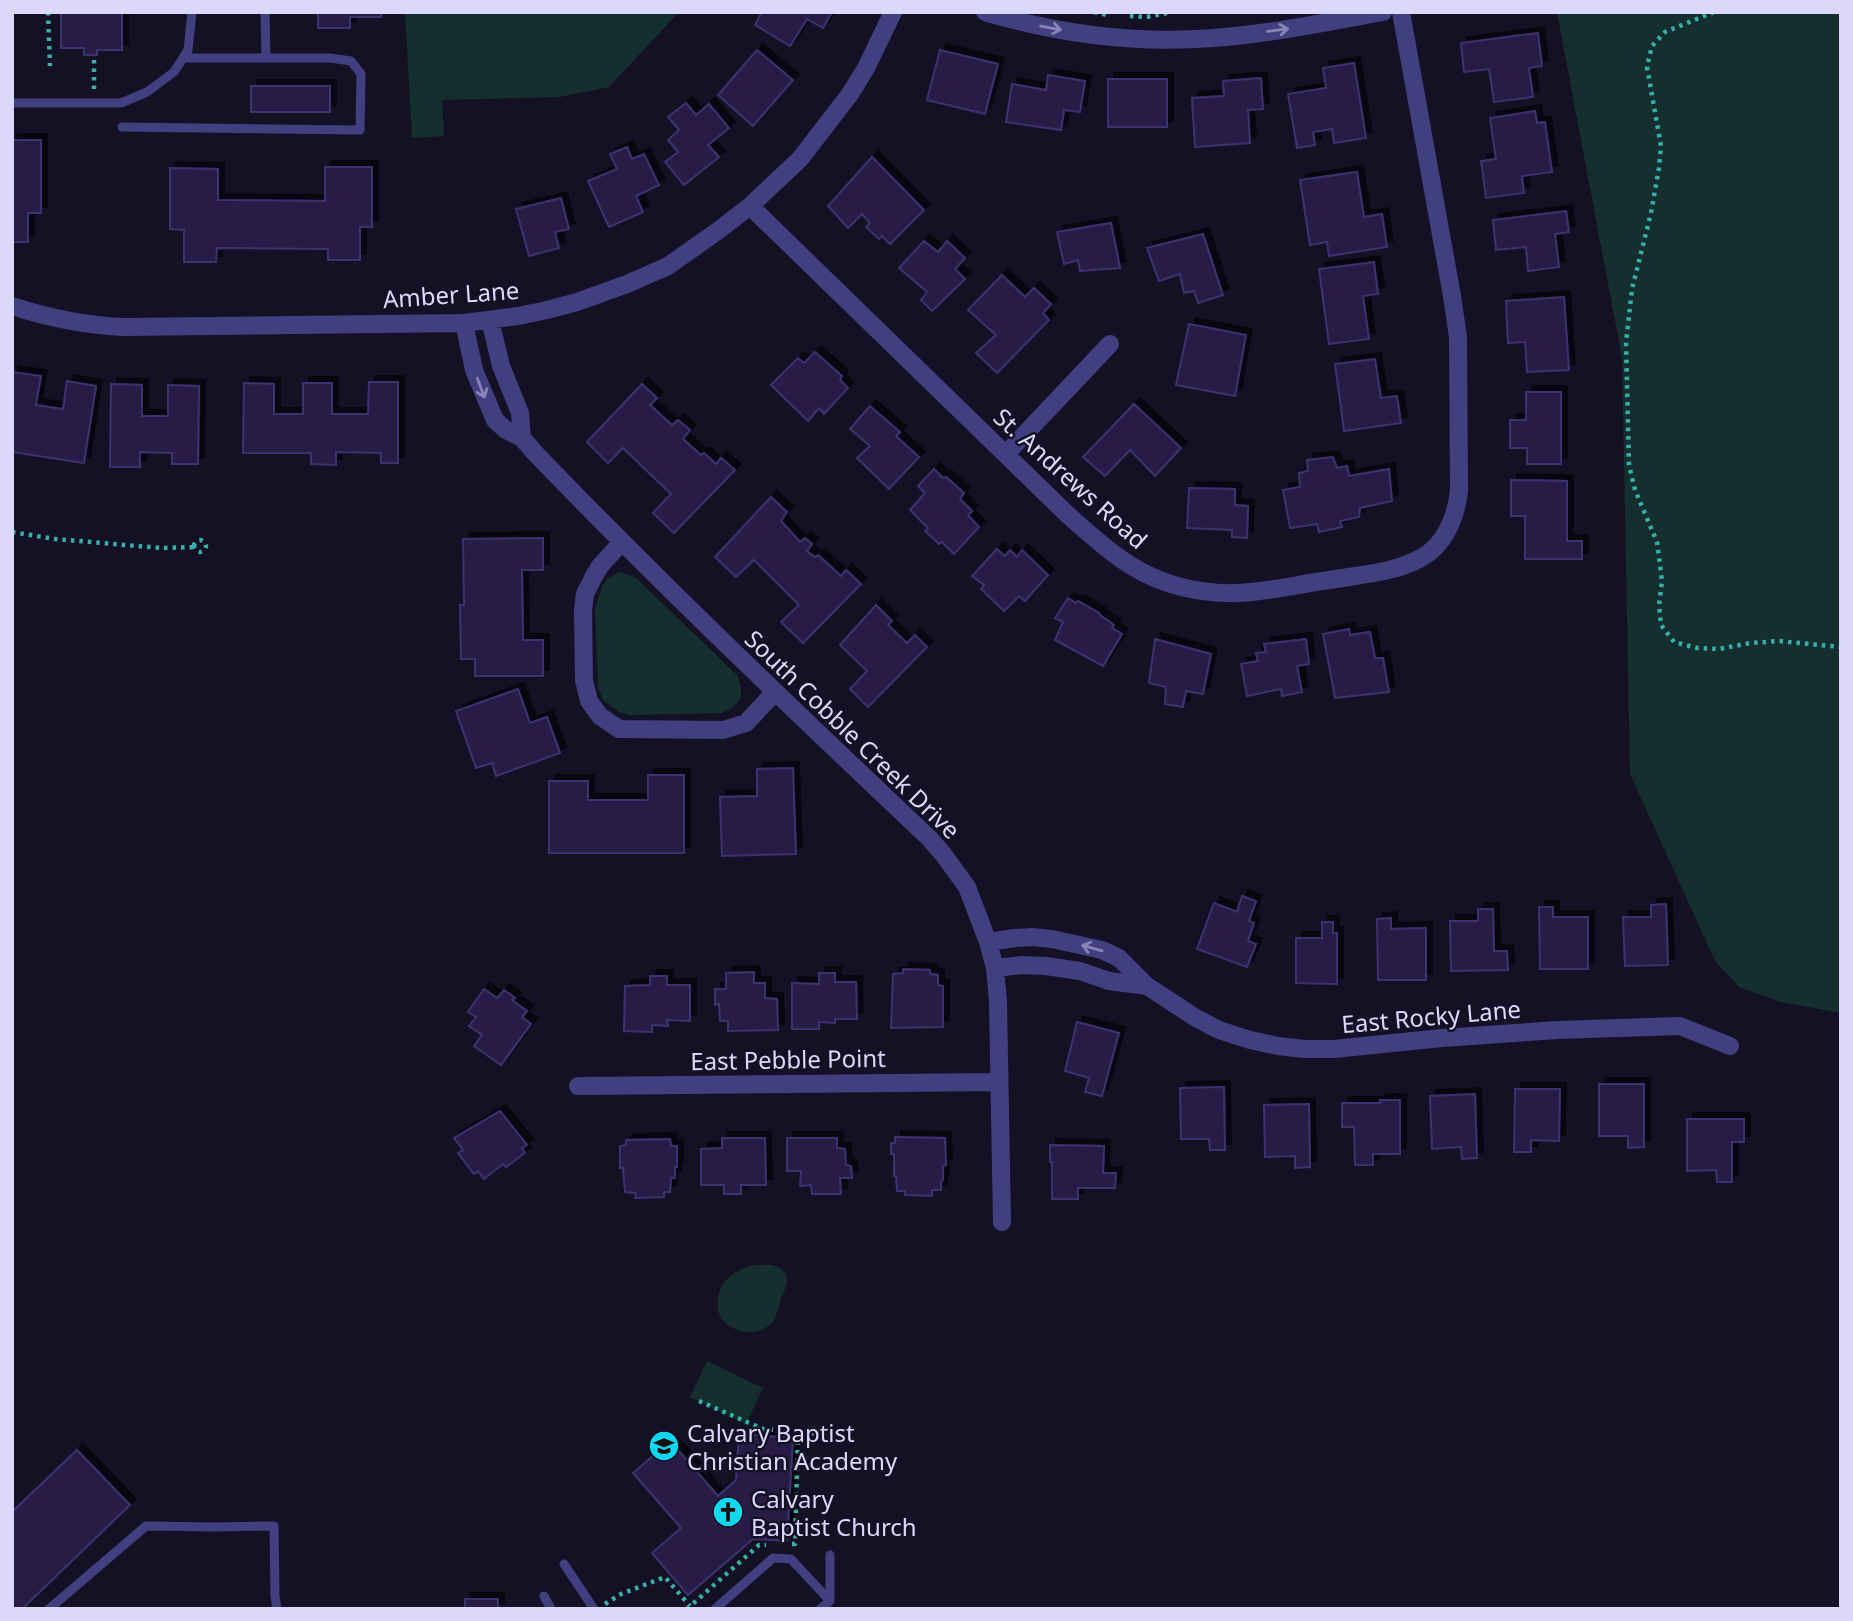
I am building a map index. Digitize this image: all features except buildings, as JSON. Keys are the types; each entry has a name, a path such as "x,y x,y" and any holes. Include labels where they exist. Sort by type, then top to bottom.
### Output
{"street":[{"name":"Amber Lane","path":"12,306 47,317 122,327 464,323 547,310 577,302 668,266 750,206 800,159 835,114 866,68 894,12"},
{"path":"985,12 1020,22 1098,36 1151,40 1213,38 1383,12"},
{"name":"St. Andrews Road","path":"750,206 1069,516 1111,553 1139,572 1189,588 1237,593 1396,568 1422,558 1448,531 1457,510 1460,428 1458,337 1401,12"},
{"path":"490,320 501,366 520,413 522,438"},
{"name":"South Cobble Creek Drive","path":"464,323 474,370 495,420 506,430 522,438 621,543 943,853 970,894 995,968 1002,1222"},
{"path":"1006,454 1110,344"},
{"path":"621,543 600,566 585,594 584,680 589,701 600,716 619,729 723,730 746,723 775,692"},
{"name":"East Rocky Lane","path":"988,942 1015,938 1052,939 1102,950 1119,958 1147,986 1196,1018 1250,1040 1291,1047 1334,1049 1557,1030 1680,1026 1730,1046"},
{"name":"East Rocky Lane","path":"995,968 1046,966 1080,971 1109,981 1147,986"},
{"name":"East Pebble Point","path":"578,1086 999,1082"}],"lane":[{"path":"12,103 121,103 147,92 174,72 188,50 192,12"},
{"path":"265,12 265,58"},
{"path":"122,127 360,130 361,74 351,61 330,58 183,58"},
{"path":"49,1609 146,1526 274,1526 277,1609"},
{"path":"830,1555 830,1601"},
{"path":"715,1609 773,1558 791,1559 830,1601"},
{"path":"564,1564 596,1609"},
{"path":"544,1597 551,1609"},
{"path":"820,1609 830,1601"}],"path":[{"path":"48,12 50,66"},
{"path":"1094,12 1116,16"},
{"path":"1126,16 1147,17 1172,12"},
{"path":"1714,12 1665,32 1652,46 1647,67 1661,146 1660,168 1632,289 1626,357 1629,465 1635,491 1657,542 1662,581 1659,605 1661,625 1674,642 1697,648 1719,649 1750,643 1779,642 1841,647"},
{"path":"93,103 94,55"},
{"path":"12,532 55,539 161,548 194,547"},
{"path":"699,1401 763,1429 832,1435"},
{"path":"783,1544 795,1544 798,1432"},
{"path":"596,1609 621,1594 665,1577 689,1608 759,1545 771,1544"}],"green space":[{"path":"405,12 679,12 609,87 560,97 442,100 444,136 412,138"},
{"path":"1557,12 1841,12 1841,1013 1781,1002 1739,987 1715,961 1630,774 1622,358"},
{"path":"620,572 635,577 737,675 741,693 734,706 722,713 629,715 619,712 603,700 598,687 595,608 602,586 608,578"},
{"path":"772,1265 782,1270 787,1279 774,1320 762,1330 751,1332 729,1326 720,1316 717,1304 723,1284 747,1267"},
{"path":"707,1361 763,1388 746,1424 690,1397"}],"place":[{"name":"Calvary Baptist Christian Academy","path":"664,1446"},
{"name":"Calvary Baptist Church","path":"728,1512"}]}
